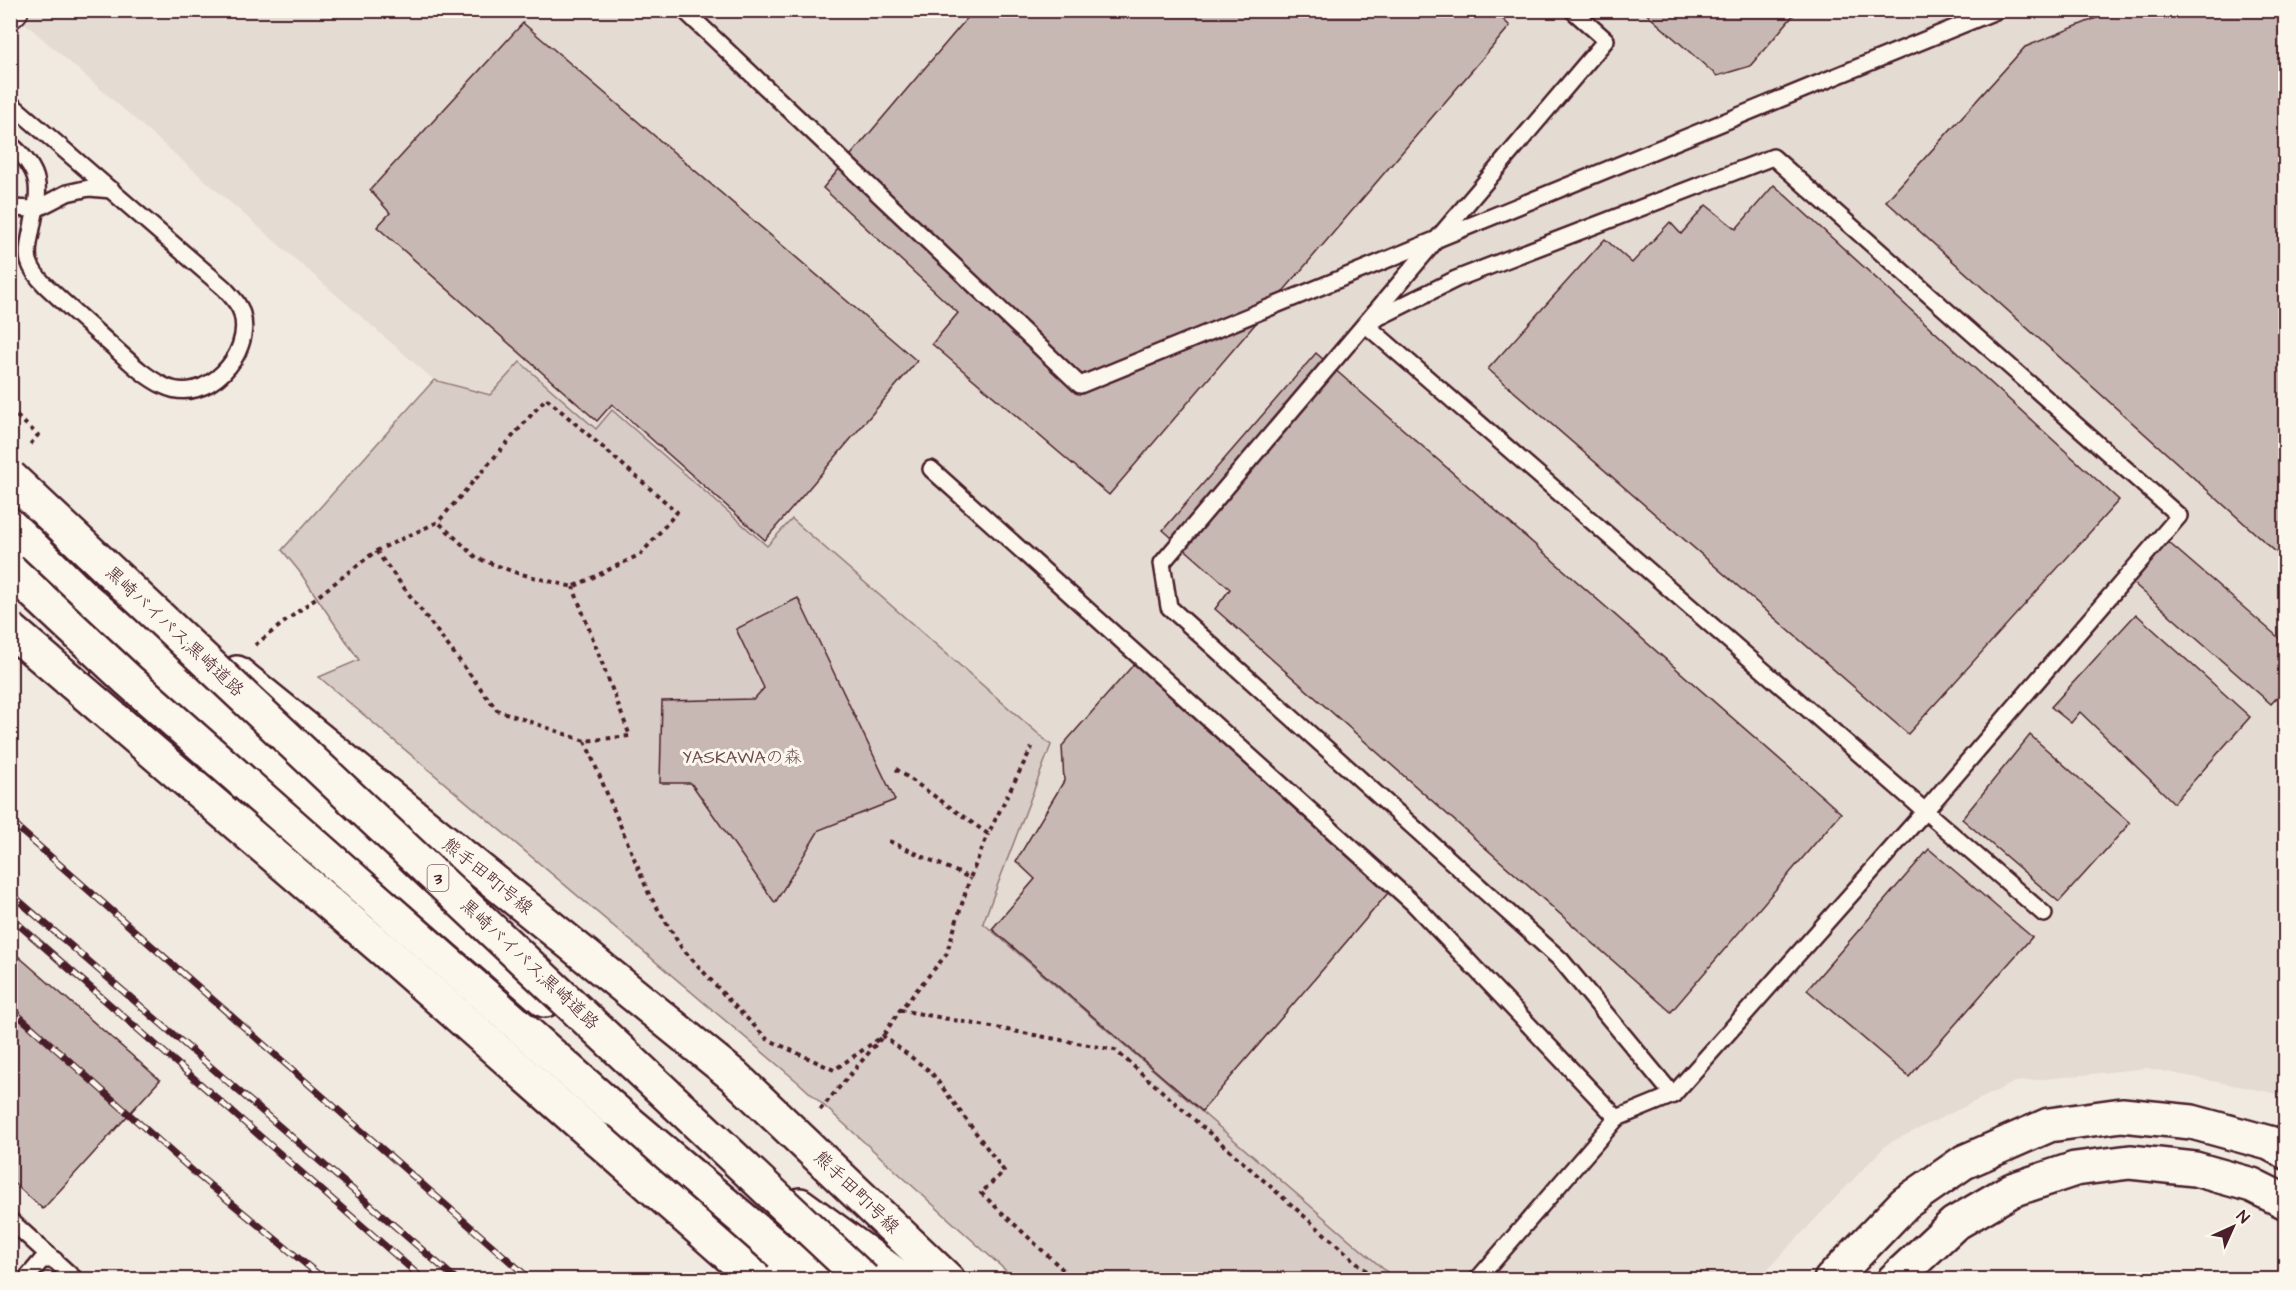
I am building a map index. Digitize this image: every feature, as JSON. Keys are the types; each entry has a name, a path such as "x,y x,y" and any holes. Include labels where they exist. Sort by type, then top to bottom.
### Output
{"main road":[{"name":"黒崎バイパス;黒崎道路","path":"10,477 864,1280"},
{"name":"熊手田町1号線","path":"10,493 327,745 734,1076 948,1280"},
{"path":"10,525 81,595 410,884 624,1068 778,1189 903,1280"},
{"path":"10,569 145,696 613,1109 815,1280"},
{"path":"10,569 150,724 440,1013 621,1172 733,1249 787,1280"},
{"path":"10,629 384,950 757,1280"},
{"path":"1831,1280 1905,1203 1964,1162 2049,1125 2122,1115 2192,1122 2269,1143 2286,1152"},
{"path":"1894,1280 1954,1224 2012,1190 2075,1169 2130,1162 2195,1169 2252,1185 2286,1202"}],"lane":[{"path":"684,10 1080,385 1998,10"},
{"path":"1572,10 1606,40 1162,563 1169,607 1561,960 1673,1095"},
{"path":"10,103 224,288 238,304 244,334 241,348 225,370 208,385 189,391 166,387 144,374 45,285 35,274 28,260 39,187 34,170 21,153 10,144"},
{"path":"1365,324 1456,279 1773,157 2179,516 1925,811 1673,1095 1617,1118 1477,1280"},
{"path":"10,208 36,209 67,193 89,188 112,190"},
{"path":"1365,324 2044,914"},
{"path":"931,469 1414,904 1617,1118"},
{"path":"10,1220 76,1280"},
{"path":"25,1280 42,1260 55,1260"}],"path":[{"path":"250,649 376,551 438,522 546,398 677,512 641,554 573,587 517,573 477,558 438,522"},
{"path":"10,410 30,428"},
{"path":"376,551 497,710 585,741 630,736 573,587"},
{"path":"585,741 649,894 681,947 767,1039 834,1070 883,1036"},
{"path":"818,1112 883,1036 900,1010 946,955 970,878 988,834 1032,747"},
{"path":"896,770 988,834"},
{"path":"889,841 970,878"},
{"path":"900,1010 1116,1050 1377,1280"},
{"path":"883,1036 931,1072 1004,1171 981,1193 1074,1280"},
{"path":"1260,1280 1262,1276 1317,1280"}],"shaded area":[{"path":"11,11 2285,11 2285,1100 2274,1093 2147,1068 2015,1082 1887,1144 1758,1279 1015,1279 799,1083 319,677 359,660 299,571 282,550 434,380"}],"green space":[{"name":"YASKAWAの森","path":"520,362 596,429 612,410 767,546 792,519 1051,745 983,923 1395,1279 1015,1279 799,1083 319,677 359,660 299,571 282,550 434,380 490,395"}],"building":[{"path":"974,10 1493,10 1510,26 1109,495 932,344 958,313 823,188"},
{"path":"1642,10 1798,10 1750,66 1717,76"},
{"path":"2116,10 2286,10 2286,561 1886,201 2025,47"},
{"path":"523,23 917,361 765,540 612,404 597,421 377,227 390,213 370,190"},
{"path":"1774,185 2119,500 1908,734 1488,369 1605,239 1632,263 1670,222 1681,234 1706,205 1736,229"},
{"path":"1316,353 1841,813 1671,1012 1215,609 1230,589 1163,530"},
{"path":"2168,542 2286,644 2286,688 2271,704 2132,582"},
{"path":"798,598 895,800 819,830 775,903 691,783 660,783 662,701 754,699 764,688 736,629"},
{"path":"2136,614 2250,717 2174,803 2080,712 2071,723 2051,707"},
{"path":"1134,664 1388,893 1202,1111 992,929 1035,879 1016,861 1064,781 1062,746"},
{"path":"2030,735 2130,823 2059,902 1962,819"},
{"path":"1929,849 2032,937 1909,1077 1807,990"},
{"path":"10,949 160,1080 43,1209 10,1180"}],"railway":[{"path":"10,821 531,1280"},
{"path":"10,893 457,1280"},
{"path":"10,917 424,1280"},
{"path":"10,1008 195,1173 325,1280"}]}
